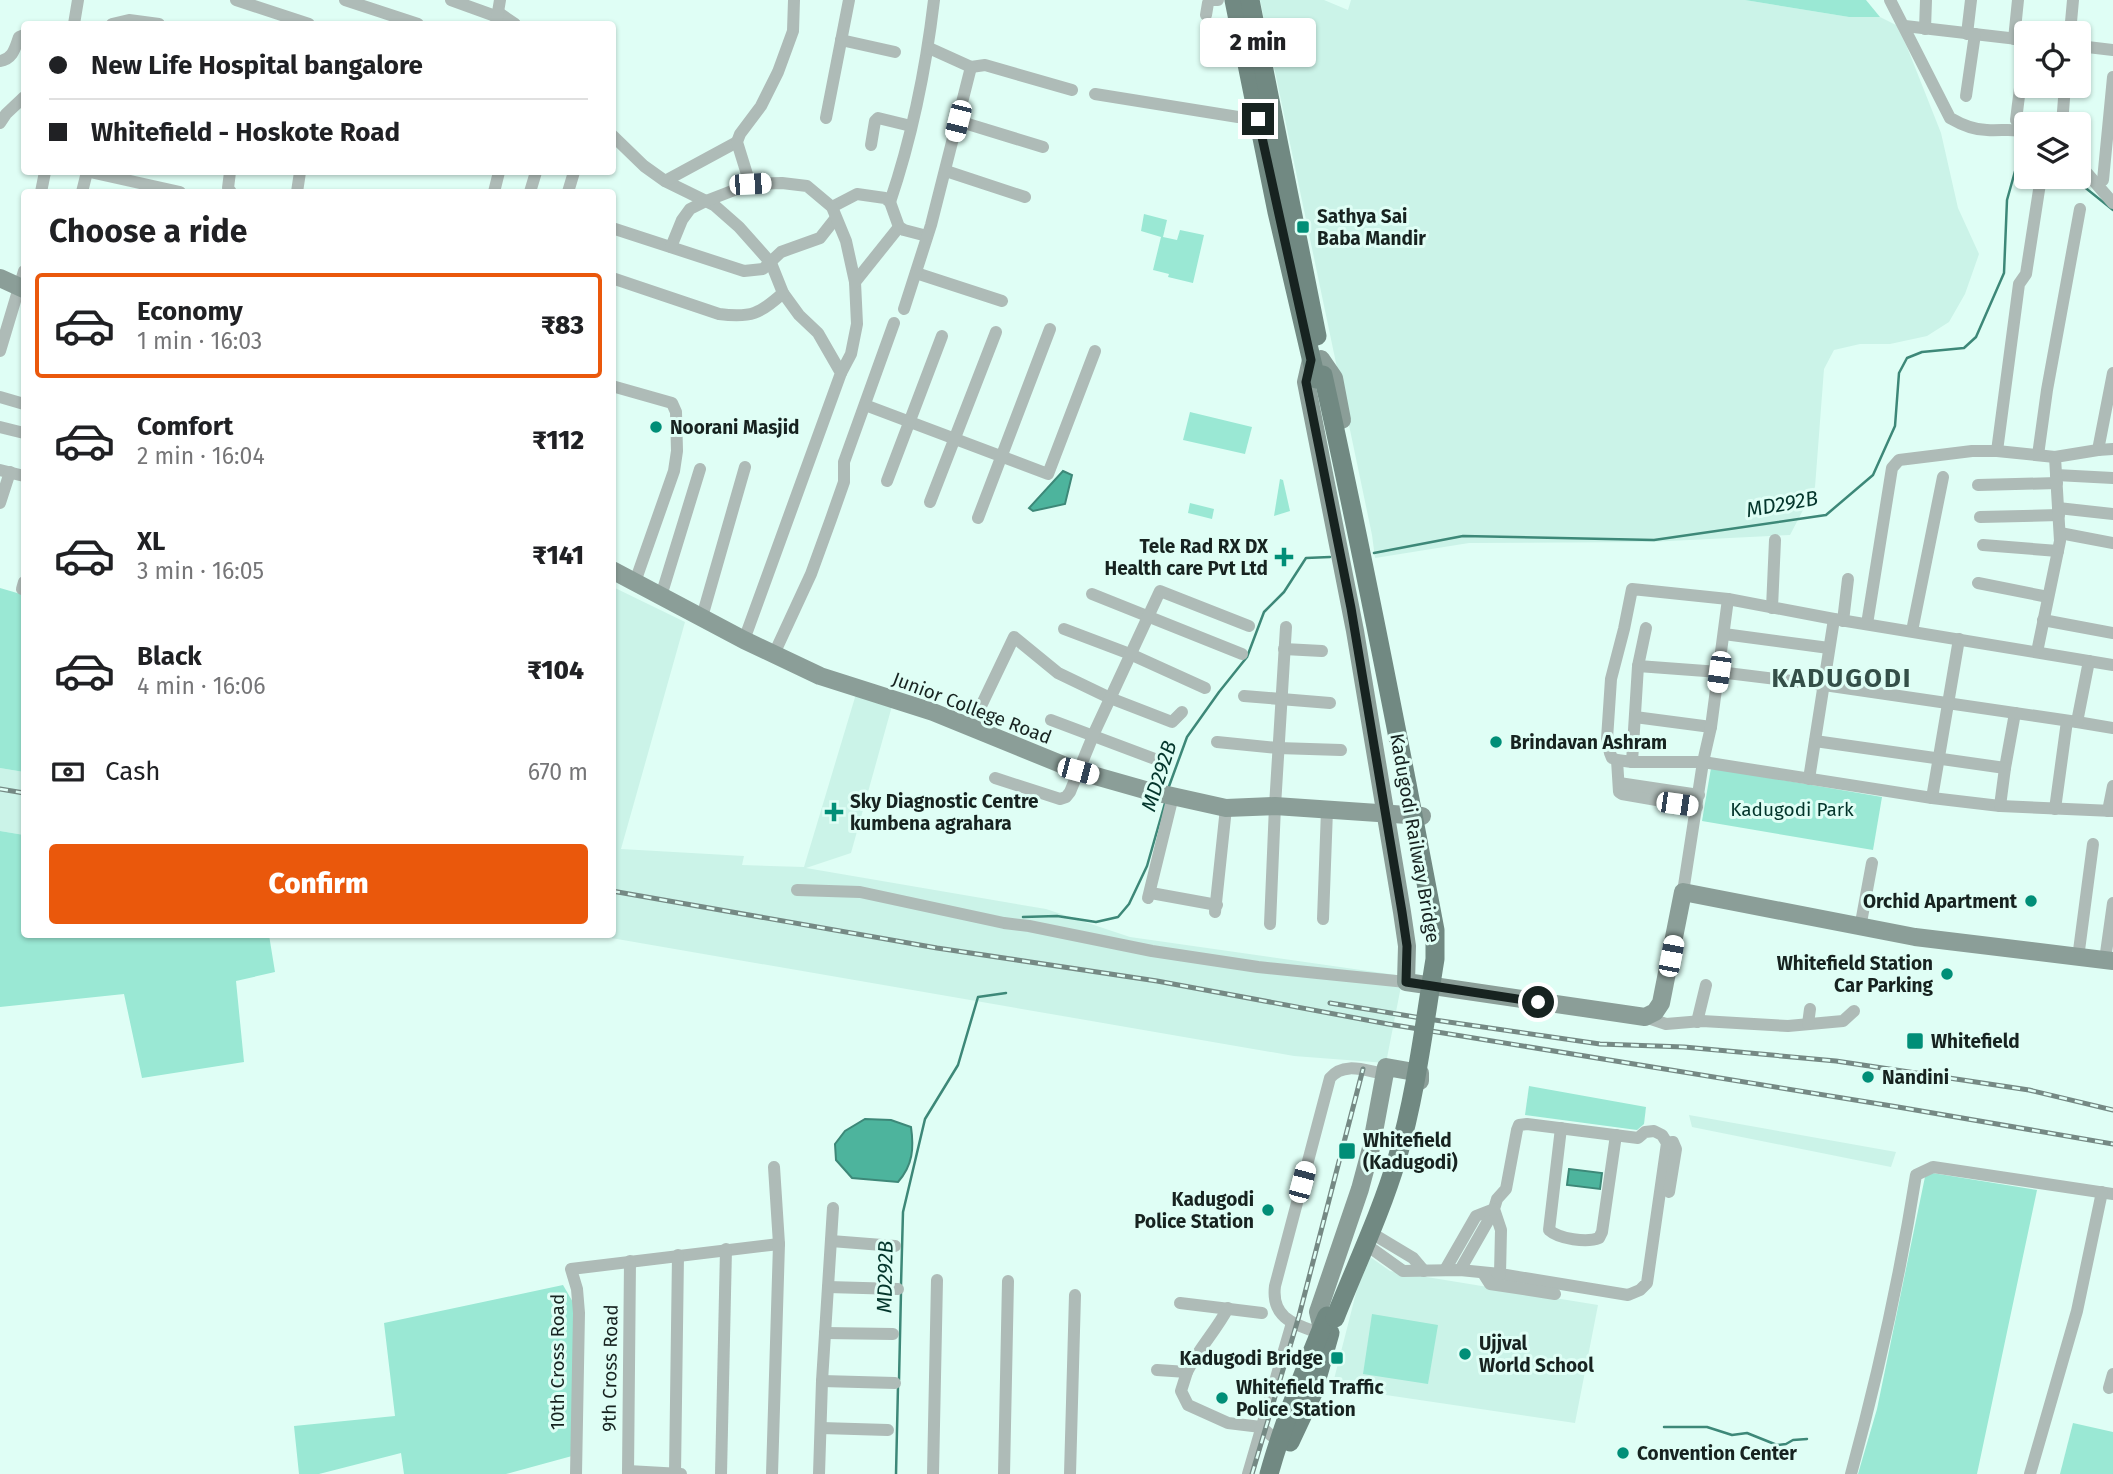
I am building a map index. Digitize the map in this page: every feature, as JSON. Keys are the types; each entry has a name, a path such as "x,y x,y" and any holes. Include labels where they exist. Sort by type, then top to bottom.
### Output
{"main road":[{"path":"1234,0 1266,117"},
{"path":"1250,0 1266,117"},
{"name":"Kadugodi Railway Bridge","path":"1266,117 1318,368 1353,511 1436,944 1412,1099 1404,1133 1385,1195 1327,1326"},
{"path":"1269,1474 1278,1441 1327,1326"},
{"path":"1281,1474 1290,1442 1313,1393 1327,1326"}],"street":[{"path":"74,21 78,0"},
{"path":"236,0 300,21"},
{"path":"345,0 409,21"},
{"path":"451,0 498,14"},
{"path":"750,184 737,142 761,106 778,72 793,32 794,0"},
{"path":"826,118 849,0"},
{"path":"890,202 929,48 934,0"},
{"path":"1206,15 1208,4 1218,0"},
{"path":"1890,0 1950,118 1964,126 1985,130 2014,130"},
{"path":"1926,0 1926,29"},
{"path":"1966,96 1971,0"},
{"path":"2018,0 2020,21"},
{"path":"2071,21 2073,0"},
{"path":"1905,26 2014,39"},
{"path":"0,61 11,57 21,36"},
{"path":"841,40 895,52"},
{"path":"2091,47 2113,50"},
{"path":"929,48 971,67 985,65 1072,90"},
{"path":"904,309 946,171 971,67"},
{"path":"2103,180 2109,158 2113,77"},
{"path":"1095,94 1266,117"},
{"path":"0,123 21,100"},
{"path":"871,145 875,121 878,118 911,126"},
{"path":"958,121 1043,147"},
{"path":"616,138 644,166 664,181 715,205 739,227 766,262 799,315 818,333 841,373"},
{"path":"664,181 737,142"},
{"path":"946,171 1025,197"},
{"path":"102,175 166,189"},
{"path":"2091,178 2113,204"},
{"path":"671,247 682,220 690,209 706,201 750,184 782,183 807,186 833,213 846,241 855,282 857,324 850,354 744,640"},
{"path":"1997,451 2019,284 2026,274 2040,189"},
{"path":"616,229 744,271 766,262 788,247 820,238 833,213 857,194 885,198 890,202 899,227"},
{"path":"2038,455 2080,209"},
{"path":"899,227 928,236"},
{"path":"855,282 899,227"},
{"path":"916,272 1002,301"},
{"path":"0,278 21,282"},
{"path":"616,279 719,314 735,316 755,314 783,293"},
{"path":"0,351 21,288"},
{"path":"774,654 811,574 831,519 844,482 844,462 894,323"},
{"path":"978,518 1050,329"},
{"path":"930,502 996,332"},
{"path":"887,481 942,336"},
{"path":"865,405 1048,474 1095,351"},
{"path":"1406,982 1407,946 1348,593 1306,382 1318,368 1334,378 1444,930 1436,987"},
{"path":"2098,450 2113,373"},
{"path":"616,387 672,404 676,412 677,451 674,471 635,582"},
{"path":"0,397 21,403"},
{"path":"0,427 21,432"},
{"path":"1867,624 1894,463 1899,460 1972,451 2055,457 2113,449"},
{"path":"2037,652 2060,533 2055,457"},
{"path":"702,617 745,467"},
{"path":"661,596 700,469"},
{"path":"0,503 5,471"},
{"path":"1912,631 1943,477"},
{"path":"1978,485 2113,478"},
{"path":"1980,517 2058,511 2113,514"},
{"path":"2060,533 2113,543"},
{"path":"1772,608 1776,540"},
{"path":"1983,545 2058,551"},
{"name":"Junior College Road","path":"616,572 744,640 820,676 933,712 1078,771 1226,808 1275,806 1422,816"},
{"path":"1809,779 1829,648 1848,579"},
{"path":"1978,583 2048,597"},
{"path":"2113,665 1838,620 1728,599 1632,589 1625,629 1611,679 1607,739 1612,758 1618,760 1703,762 2000,806 2111,811 2113,786"},
{"path":"995,778 1060,799 1066,797 1160,591 1249,626"},
{"path":"1092,594 1242,654"},
{"path":"1645,1017 1655,1012 1661,1003 1711,727 1728,599"},
{"path":"2043,620 2113,633"},
{"path":"1270,924 1286,627"},
{"path":"1632,762 1638,666 1646,628"},
{"path":"1063,629 1130,654 1205,688"},
{"path":"1724,634 1829,648"},
{"path":"971,727 1014,637 1058,673 1110,698 1171,722 1182,712"},
{"path":"1932,798 1959,639"},
{"path":"1284,649 1322,650"},
{"path":"2055,808 2072,721 2089,661"},
{"path":"1638,666 1719,672 1824,685 2113,728"},
{"path":"1244,696 1330,703"},
{"path":"2000,806 2004,768 2015,713"},
{"path":"1635,717 1711,727"},
{"path":"1051,720 1163,762"},
{"path":"1815,741 2004,768"},
{"path":"1216,742 1342,750"},
{"path":"1618,760 1619,783 1698,801"},
{"path":"1174,796 1150,896 1216,909 1226,808"},
{"path":"1323,919 1327,810"},
{"path":"2078,958 2093,844"},
{"path":"1860,928 1872,863"},
{"path":"797,890 860,892 1152,951 1258,967 1406,982 1645,1017 1666,1024 1698,1021 1788,1026 1843,1021 1854,1011"},
{"path":"1683,892 1860,928 2109,961 2113,903"},
{"path":"1698,1021 1706,985"},
{"path":"1808,1024 1811,1009"},
{"path":"1327,1326 1318,1312 1371,1148 1385,1074 1386,1067 1420,1073 1420,1092 1405,1155 1370,1240 1343,1322 1327,1326 1292,1323 1278,1308 1275,1286 1329,1079 1335,1072 1345,1068 1385,1074"},
{"path":"1370,1240 1413,1258 1424,1271 1460,1270 1628,1295 1636,1293 1647,1283 1667,1143 1662,1135 1654,1131 1645,1132 1638,1138 1519,1125 1506,1189 1497,1199 1460,1270"},
{"path":"1561,1128 1549,1230 1552,1234 1590,1241 1599,1238 1602,1232 1616,1135"},
{"path":"1667,1143 1673,1142 1676,1149 1669,1192"},
{"path":"772,1474 779,1244 775,1167"},
{"path":"1851,1474 1872,1397 1904,1249 1916,1175 1933,1167 2107,1193 2077,1311 2030,1474"},
{"path":"819,1474 833,1208"},
{"path":"1445,1270 1476,1216 1491,1215"},
{"path":"1491,1215 1501,1230 1500,1275"},
{"path":"831,1241 895,1246"},
{"path":"630,1261 779,1244"},
{"path":"721,1474 726,1250"},
{"path":"675,1474 678,1255"},
{"name":"9th Cross Road","path":"628,1473 630,1261"},
{"name":"10th Cross Road","path":"576,1474 579,1313 577,1289 571,1269 630,1261"},
{"path":"1483,1273 1490,1284 1555,1294"},
{"path":"933,1474 937,1280"},
{"path":"1004,1474 1008,1281"},
{"path":"828,1287 898,1289"},
{"path":"1070,1474 1076,1295"},
{"path":"1180,1303 1262,1313"},
{"path":"1228,1308 1218,1328 1192,1361 1181,1391 1188,1405 1228,1423 1262,1427 1278,1441"},
{"path":"1248,1474 1292,1323"},
{"path":"825,1333 893,1334"},
{"path":"1157,1370 1186,1372"},
{"path":"2109,1388 2113,1374"},
{"path":"822,1381 895,1382"},
{"path":"821,1428 888,1430"},
{"path":"628,1473 682,1474"}],"shaded area":[{"path":"1260,0 1324,0 1348,10 1351,0 1745,0 1849,17 1880,17 1896,25 1907,47 1941,133 1958,208 1979,254 1965,294 1949,322 1927,336 1890,344 1860,344 1834,350 1824,369 1815,487 1790,535 1649,542 1469,543 1375,558"},
{"path":"1063,471 1072,475 1065,504 1033,511 1029,508"},
{"path":"616,588 685,622 621,849 744,856 742,865 804,867 856,694 892,706 851,853 806,868 1046,909 1130,937 1403,976 1386,1063 1294,1056 611,938 616,938"},
{"path":"0,768 21,772 21,834 0,831"},
{"path":"1689,1115 1896,1152 1891,1167 1692,1127"},
{"path":"865,1119 891,1120 911,1127 911,1156 907,1169 898,1182 852,1178 836,1160 835,1144 845,1131"},
{"path":"1569,1169 1602,1173 1600,1189 1567,1185"},
{"name":"Ujjval World School","path":"1366,1254 1390,1271 1598,1305 1575,1423 1332,1387"}],"green space":[{"path":"1745,0 1866,0 1880,17 1849,17"},
{"path":"1144,214 1167,220 1163,237 1177,240 1180,230 1204,235 1193,283 1153,270 1161,237 1141,231"},
{"path":"1190,412 1252,427 1245,454 1183,440"},
{"path":"1280,479 1283,480 1290,511 1274,516"},
{"path":"1190,503 1214,509 1212,519 1188,513"},
{"path":"0,588 21,594 21,772 0,768"},
{"name":"Kadugodi Park","path":"1711,768 1882,797 1873,850 1702,821"},
{"path":"0,831 21,834 21,938 269,938 275,972 236,981 244,1062 142,1078 124,994 0,1007"},
{"path":"1529,1086 1646,1107 1644,1124 1637,1130 1525,1115"},
{"path":"1926,1172 2037,1190 1977,1474 1858,1474 1877,1409"},
{"path":"563,1285 574,1304 572,1456 506,1474 404,1474 401,1453 319,1474 299,1474 294,1426 395,1416 384,1323"},
{"path":"1372,1314 1438,1325 1428,1384 1363,1374"},
{"path":"2073,1423 2113,1432 2113,1474 2060,1474"}],"waterway":[{"name":"MD292B","path":"1374,553 1463,536 1654,540 1826,515 1873,475 1895,426 1899,373 1907,358 1922,352 1964,348 1976,337 2004,273 2007,200 2014,175"},
{"name":"MD292B","path":"2087,189 2113,210"},
{"name":"MD292B","path":"1168,789 1187,737 1247,657 1264,612 1284,592 1306,558 1330,557"},
{"name":"MD292B","path":"1023,917 1057,916 1096,922 1118,917 1129,904 1147,866 1165,803"},
{"name":"MD292B","path":"901,1285 903,1212 925,1119 958,1065 978,997 1006,993"},
{"name":"MD292B","path":"899,1380 901,1292"},
{"name":"MD292B","path":"896,1474 898,1386"},
{"path":"1664,1427 1707,1427 1732,1435 1747,1433 1777,1445 1807,1439"}],"railway":[{"path":"0,789 21,792"},
{"path":"616,892 937,948 1157,981 1388,1024 2113,1144"},
{"path":"1330,1003 1600,1044 1684,1047 1836,1061 2029,1090 2113,1110"},
{"path":"1252,1474 1299,1316 1363,1069"}],"place":[{"name":"Sathya Sai Baba Mandir","path":"1303,227"},
{"name":"Noorani Masjid","path":"656,427"},
{"name":"Tele Rad RX DX Health care Pvt Ltd","path":"1284,557"},
{"name":"Brindavan Ashram","path":"1496,742"},
{"name":"Sky Diagnostic Centre kumbena agrahara","path":"834,812"},
{"name":"Orchid Apartment","path":"2031,901"},
{"name":"Whitefield Station Car Parking","path":"1947,974"},
{"name":"Whitefield","path":"1915,1041"},
{"name":"Nandini","path":"1868,1077"},
{"name":"Whitefield (Kadugodi)","path":"1347,1151"},
{"name":"Kadugodi Police Station","path":"1268,1210"},
{"name":"Ujjval World School","path":"1465,1354"},
{"name":"Kadugodi Bridge","path":"1337,1358"},
{"name":"Whitefield Traffic Police Station","path":"1222,1398"},
{"name":"Convention Center","path":"1623,1453"}],"district":[{"name":"KADUGODI","path":"1842,678"}],"route":[{"path":"1258,119 1311,360 1306,382 1351,608 1402,912 1407,946 1406,982 1538,1002"}]}
